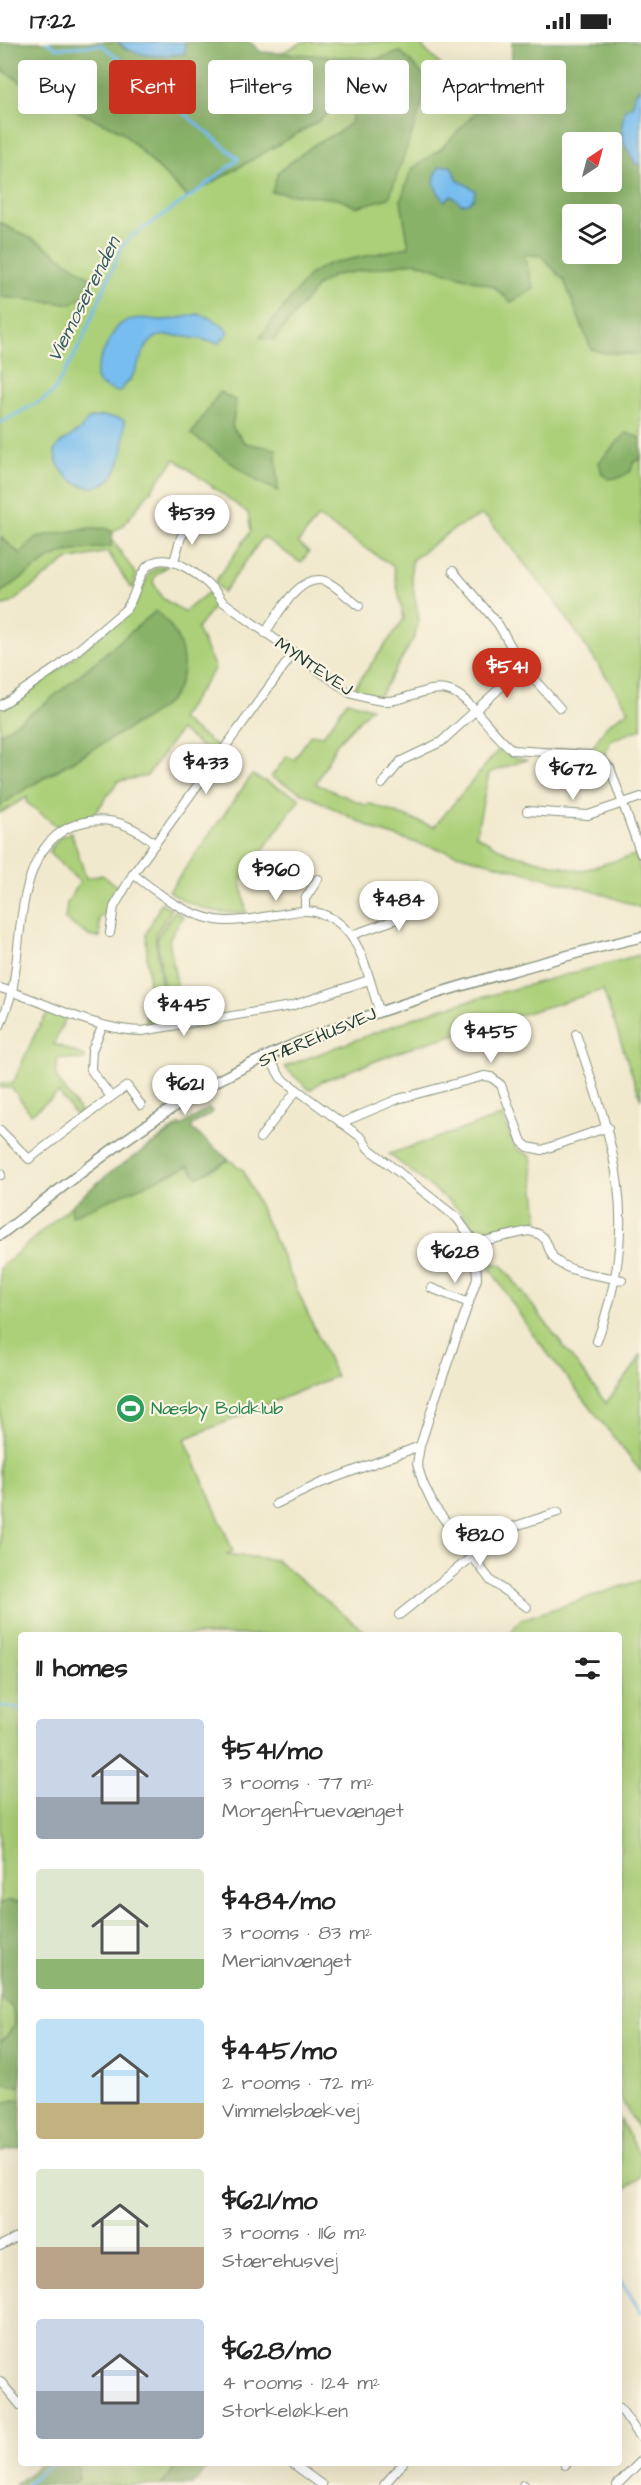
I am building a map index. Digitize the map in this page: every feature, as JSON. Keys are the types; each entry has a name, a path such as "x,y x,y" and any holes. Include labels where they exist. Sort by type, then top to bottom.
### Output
{"street":[{"path":"0,706 52,671 126,609 133,600 140,578 152,562 161,559 174,561 181,537 191,522"},
{"name":"MYNTEVEJ","path":"174,561 214,588 222,601 350,693 364,698 388,701 434,690 448,690 460,696 503,743 513,750 589,755 602,760 610,768 641,854"},
{"path":"453,571 498,624 523,667 560,708"},
{"path":"265,633 296,589 314,581 325,581 359,606"},
{"path":"110,933 114,908 133,874 293,654"},
{"path":"382,784 401,761 441,742 523,667"},
{"path":"527,811 588,814 641,797"},
{"path":"0,1026 12,992 28,880 36,861 47,845 60,832 76,823 92,820 114,821 130,827 155,844"},
{"path":"133,874 188,913 219,921 236,921 305,911 328,916 352,935 379,1010"},
{"path":"305,911 305,899 318,879"},
{"path":"352,935 397,919 430,899"},
{"name":"STÆREHUSVEJ","path":"0,1235 158,1117 219,1081 268,1056 379,1010 549,960 641,937"},
{"path":"0,988 103,1025 122,1030 142,1031 291,1006 369,980"},
{"path":"103,1025 92,1050 91,1070 111,1097"},
{"path":"576,1034 618,1156 626,1189 627,1238 622,1280 615,1303 597,1341"},
{"path":"268,1056 281,1078 362,1138 368,1148 457,1218 475,1243 477,1279 420,1446 417,1464 423,1484 434,1506 472,1557 491,1581 527,1606"},
{"path":"341,1123 399,1099 484,1076 491,1077 501,1085 522,1142 528,1147 542,1150 608,1127"},
{"path":"0,1130 29,1160 127,1086 141,1105"},
{"path":"260,1138 297,1090"},
{"path":"475,1243 528,1231 535,1232 547,1240 552,1254 560,1264 622,1280"},
{"path":"431,1288 469,1304"},
{"path":"276,1504 321,1483 420,1446"},
{"path":"399,1616 472,1557 496,1532 558,1512"},
{"path":"0,2246 18,2237"},
{"path":"0,2381 18,2402"},
{"path":"622,2412 641,2438"},
{"path":"617,2485 641,2461"},
{"path":"296,2466 322,2485"},
{"path":"384,2485 401,2466"}],"green space":[{"path":"0,42 118,42 125,50 185,53 185,42 250,42 261,52 376,59 401,52 409,60 325,60 325,114 327,114 314,124 187,197 121,131 83,114 97,114 97,60 18,60 18,80 0,68"},
{"path":"303,42 417,42 436,60 421,60 421,114 475,114 442,148 411,170 401,200 409,247 328,264 274,340 318,285 335,275 415,262 493,286 511,302 522,253 541,256 564,280 591,349 604,353 641,354 641,729 611,740 605,755 591,750 607,725 629,710 555,601 488,519 481,515 454,529 412,560 411,575 419,620 414,638 380,695 367,694 354,688 404,619 393,566 318,517 298,543 309,552 301,563 263,537 223,593 215,582 251,531 248,513 175,459 123,526 113,532 89,528 77,530 53,538 20,554 2,538 0,539 0,297 72,304 5,224 0,223 0,68 18,80 18,114 83,114 121,131 187,197 314,124 327,114 352,114 352,121 339,132 315,144 272,191 339,199 356,207 389,198 393,183 397,114 409,114 409,60 401,60 401,52 376,59 279,54","holes":["236,401 232,427 245,443 191,434"]},
{"path":"512,42 641,42 641,86 634,95 633,105 636,164 641,165 641,354 604,353 591,349 564,280 541,256 523,254 534,289 511,302 493,286 415,262 335,275 318,285 274,340 260,337 310,274 328,264 409,247 401,200 411,170 442,148 474,114 566,114 566,60 512,60","holes":["451,166 458,180 474,198 468,203 461,204 451,195"]},
{"path":"409,60 421,73 421,108 389,198 356,207 339,199 272,192 278,172 315,144 339,132 352,121 352,114 409,114"},
{"path":"0,223 40,243 91,278 85,294 72,304 0,297"},
{"path":"220,392 236,401 232,427 245,443 276,449 278,491 257,481 191,434"},
{"path":"626,433 641,438 641,459 633,462 631,471 621,477 609,479 602,474 599,462"},
{"path":"105,528 113,532 111,546 66,552 51,558 0,593 0,539 2,538 20,554 36,537"},
{"path":"112,539 136,575 134,588 130,587 108,552 67,560 11,603 0,606 0,593 51,558 66,552 111,546"},
{"path":"167,566 155,576 153,582 162,598 184,612 209,592 216,604 197,629 215,668 180,719 218,747 213,755 180,730 147,776 118,781 93,816 79,818 60,828 27,803 27,797 0,813 0,806 19,793 146,718 156,611 46,703 0,734 0,709 53,675 135,605 150,572 158,567"},
{"path":"156,611 172,629 181,650 182,673 173,696 147,717 0,806 0,734 46,703"},
{"path":"347,701 371,708 337,743 316,784 365,805 371,804 434,827 499,749 509,756 526,760 489,773 476,835 508,853 580,871 635,855 641,872 641,908 600,893 378,831 271,777 287,756 294,760 311,734 323,736"},
{"path":"252,775 300,798 241,881 246,912 215,911 187,902 169,891"},
{"path":"71,832 86,878 102,875 117,886 110,909 99,918 100,937 91,937 65,920 67,903 80,882 48,852 60,837"},
{"path":"161,903 172,909 155,935 163,999 158,1025 145,1025 149,993 146,934"},
{"path":"175,911 183,916 169,939 183,1020 160,1024 165,999 157,937"},
{"path":"639,955 641,1100 603,990 416,1046 322,1081 310,1090 284,1067 432,1011"},
{"path":"49,1010 66,1016 54,1044 85,1056 85,1060 58,1058 56,1077 80,1112 76,1116 59,1093 31,1114 12,1088 0,1088 0,1084 13,1083 35,1034"},
{"path":"209,1108 213,1112 192,1125 192,1129 229,1160 197,1177 189,1166 72,1216 71,1206 112,1171"},
{"path":"502,1116 516,1149 531,1156 539,1225 537,1227 529,1225 484,1237 477,1234 460,1210 389,1154"},
{"name":"Næsby Boldklub","path":"180,1124 243,1170 336,1376 185,1439 233,1551 227,1554 276,1560 365,1632 18,1632 18,1902 7,1901 0,1904 0,1268 96,1184"},
{"path":"486,1262 502,1265 606,1403 634,1367 641,1354 641,1472 531,1332"},
{"path":"641,1580 641,2133 622,2101 622,1632 511,1632 520,1620"},
{"path":"7,1901 18,1902 18,2086 11,2086 0,2081 0,2043 15,2025 12,2007 0,1999 0,1904"},
{"path":"0,1999 13,2007 15,2026 0,2043"},
{"path":"0,2081 11,2086 18,2086 18,2100 0,2103"},
{"path":"18,2100 18,2149 0,2152 0,2103"},
{"path":"622,2123 641,2157 641,2177 622,2191"},
{"path":"38,2466 78,2466 78,2478 72,2485 15,2485"},
{"path":"78,2466 174,2466 171,2475 161,2485 72,2485 78,2478"},
{"path":"174,2466 202,2466 206,2469 192,2485 161,2485 171,2475"}],"water":[{"path":"118,42 185,42 185,53 159,56 141,54 125,48"},
{"path":"641,86 641,165 636,164 627,150 622,132 625,109 633,105 634,95"},
{"path":"440,166 451,166 458,180 475,190 474,198 468,203 461,204 451,195 445,201 438,192 434,180"},
{"path":"198,314 215,321 229,332 219,343 177,336 160,336 147,346 130,380 119,392 106,388 97,381 96,373 101,358 113,333 121,324 136,319 166,320"},
{"path":"102,416 122,419 125,422 121,458 116,471 104,484 95,487 85,486 76,483 61,469 55,451 58,445 81,429 88,419"}],"waterway":[{"name":"Viemoserenden","path":"0,423 46,398 54,391 81,343 122,247 131,237 194,194 239,159 102,45 57,48 47,42"},
{"name":"Viemoserenden","path":"0,1706 18,1708"},
{"name":"Viemoserenden","path":"622,2283 641,2312"},
{"path":"26,2485 48,2466"}],"place":[{"name":"Næsby Boldklub","path":"130,1408"}]}
